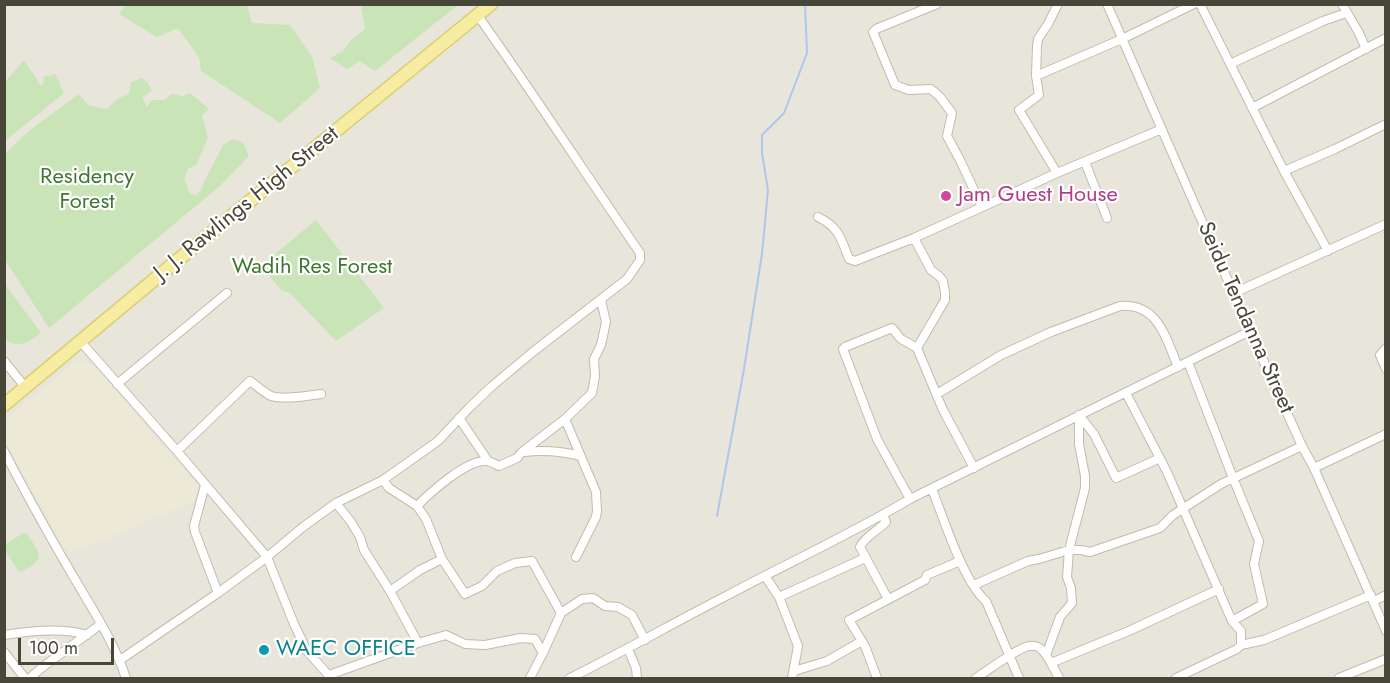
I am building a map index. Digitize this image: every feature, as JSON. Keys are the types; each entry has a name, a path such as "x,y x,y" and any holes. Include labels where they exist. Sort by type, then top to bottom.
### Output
{"main road":[{"name":"J. J. Rawlings High Street","path":"4,405 491,4"}],"street":[{"path":"937,4 876,28 873,32 895,85 909,90 931,89 952,112 947,136 982,207"},
{"path":"1057,173 1019,110 1038,95 1036,76 1038,39 1058,4"},
{"name":"Seidu Tendanna Street","path":"1107,4 1250,331 1386,631"},
{"path":"1036,76 1122,39 1194,4"},
{"path":"1200,4 1284,171 1328,251"},
{"path":"1342,4 1366,49"},
{"path":"1230,63 1346,13"},
{"path":"120,660 218,593 336,504 383,480 438,441 491,387 627,279 640,260 640,254 478,15"},
{"path":"1252,108 1386,38"},
{"path":"1284,171 1386,124"},
{"path":"819,217 830,223 839,233 849,259 855,261 914,238 1057,173 1162,129"},
{"path":"1085,162 1107,218"},
{"path":"1234,292 1386,224"},
{"path":"914,238 931,270 943,281 945,293 945,300 917,348"},
{"path":"117,384 227,293"},
{"path":"459,418 488,461 499,466 517,458 566,419 592,393 594,387 594,360 601,345 606,322 601,300"},
{"path":"937,394 1001,355 1051,332 1120,306 1129,305 1145,310 1160,324 1178,367"},
{"path":"910,499 876,439 843,349 845,347 892,328 901,339 917,348 943,410 974,468"},
{"path":"570,678 910,499 1250,331"},
{"path":"81,342 267,557 307,651 330,677 418,643 446,635 465,644 485,645 521,638 535,639 543,653"},
{"path":"1386,348 1380,355 1386,369"},
{"path":"4,361 26,387"},
{"path":"1188,362 1259,541 1254,564 1263,604 1232,621"},
{"path":"177,451 250,381 272,396 281,398 321,394"},
{"path":"1126,393 1160,458 1232,621 1241,631 1241,645"},
{"path":"1079,415 1094,434 1116,478 1160,458"},
{"path":"1046,655 1060,617 1072,603 1067,576 1069,550 1085,476 1079,444 1079,415"},
{"path":"566,419 596,492 596,517 576,557"},
{"path":"1314,468 1386,434"},
{"path":"974,585 1028,561 1069,550 1090,552 1160,528 1173,515 1221,484 1302,446"},
{"path":"522,452 543,450 580,456"},
{"path":"4,452 101,624 120,660 126,678"},
{"path":"417,506 472,463 488,461"},
{"path":"383,480 389,488 417,506 426,519 442,560 465,594 483,586 497,571 515,563 532,561 561,613"},
{"path":"205,485 194,526 218,593"},
{"path":"932,489 960,561 980,596 986,601 1019,678"},
{"path":"336,504 360,537 364,550 390,591 418,643"},
{"path":"883,515 886,522 863,541 860,547 888,600"},
{"path":"779,597 865,558"},
{"path":"390,591 420,570 442,560"},
{"path":"878,678 865,646 849,620 925,580 927,576 960,561"},
{"path":"765,576 779,597 798,646 793,675"},
{"path":"1051,663 1131,630 1219,589"},
{"path":"1176,678 1241,645 1264,640 1372,598 1386,595"},
{"path":"530,678 561,613 582,599 593,598 605,606 618,607 632,615 645,640"},
{"path":"30,678 101,624"},
{"path":"4,635 71,631 87,635"},
{"path":"793,675 827,661 862,641"},
{"path":"976,678 1029,646 1041,648 1059,678"},
{"path":"628,649 636,668 637,678"},
{"path":"4,652 25,678"},
{"path":"1340,678 1386,658"}],"shaded area":[{"path":"5,5 1385,5 1385,678 5,678"},
{"path":"77,360 92,364 199,487 194,501 81,549 63,548 4,438 5,420"}],"green space":[{"path":"361,4 458,5 375,71 360,61 347,69 330,58 343,51 351,40 365,29"},
{"path":"126,5 247,5 252,23 290,25 312,57 320,88 280,123 201,71 199,57 178,28 157,37 119,14"},
{"path":"24,60 41,86 44,77 55,74 64,93 5,141 5,82"},
{"name":"Residency Forest","path":"142,78 152,91 142,97 147,107 152,100 165,100 171,94 183,96 190,93 209,109 202,115 208,138 196,165 188,169 184,179 190,194 196,195 201,190 223,145 233,139 243,143 249,156 221,185 49,328 5,260 5,154 30,130 79,94 88,105 106,109 119,98 129,94 131,82"},
{"name":"Wadih Res Forest","path":"316,220 384,308 336,341 289,292 282,291 261,266"},
{"path":"5,284 41,333 24,343 16,344 5,340"},
{"path":"23,533 28,535 39,556 38,560 21,572 18,571 4,545"}],"waterway":[{"path":"717,516 762,254 768,190 762,153 762,135 784,113 807,53 805,4"}],"place":[{"name":"Jam Guest House","path":"946,196"},
{"name":"WAEC OFFICE","path":"264,650"}]}
